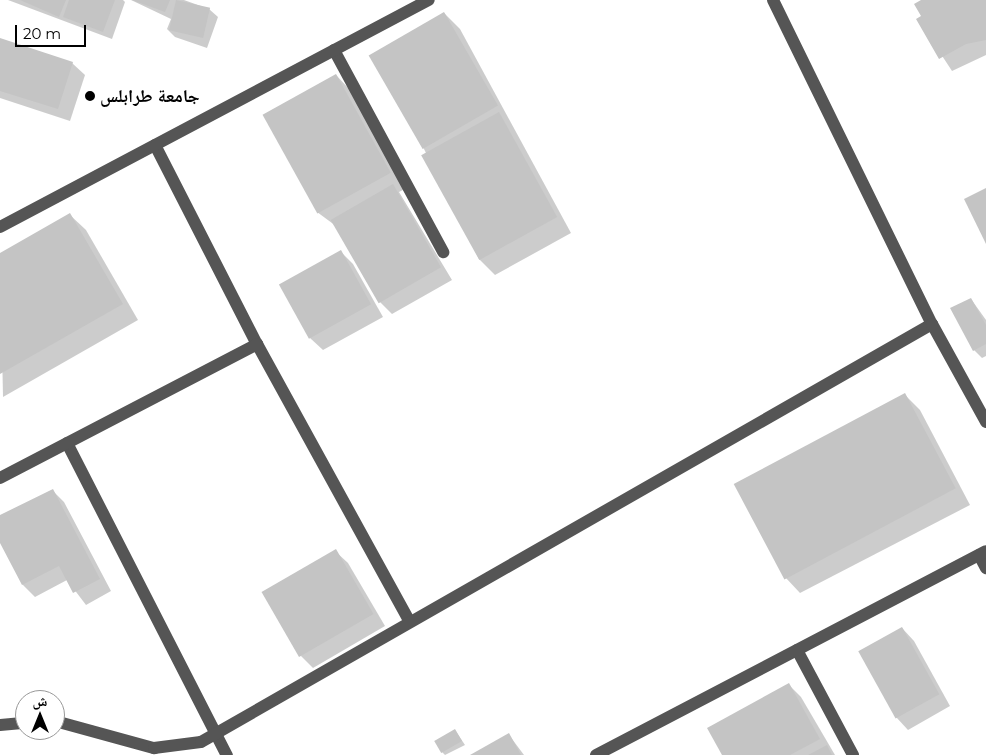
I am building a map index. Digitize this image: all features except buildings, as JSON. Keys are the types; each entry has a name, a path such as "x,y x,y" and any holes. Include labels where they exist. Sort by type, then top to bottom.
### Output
{"street":[{"path":"0,227 430,0"},
{"path":"773,0 932,324 986,422"},
{"path":"334,50 443,252"},
{"path":"155,145 257,344 409,621"},
{"path":"65,724 154,748 201,742 216,730 932,324"},
{"path":"0,478 257,344"},
{"path":"67,443 216,730 227,755"},
{"path":"596,755 982,553 986,568"},
{"path":"797,650 853,755"},
{"path":"0,725 15,724"}],"place":[{"name":"جامعة طرابلس","path":"90,96"}]}
